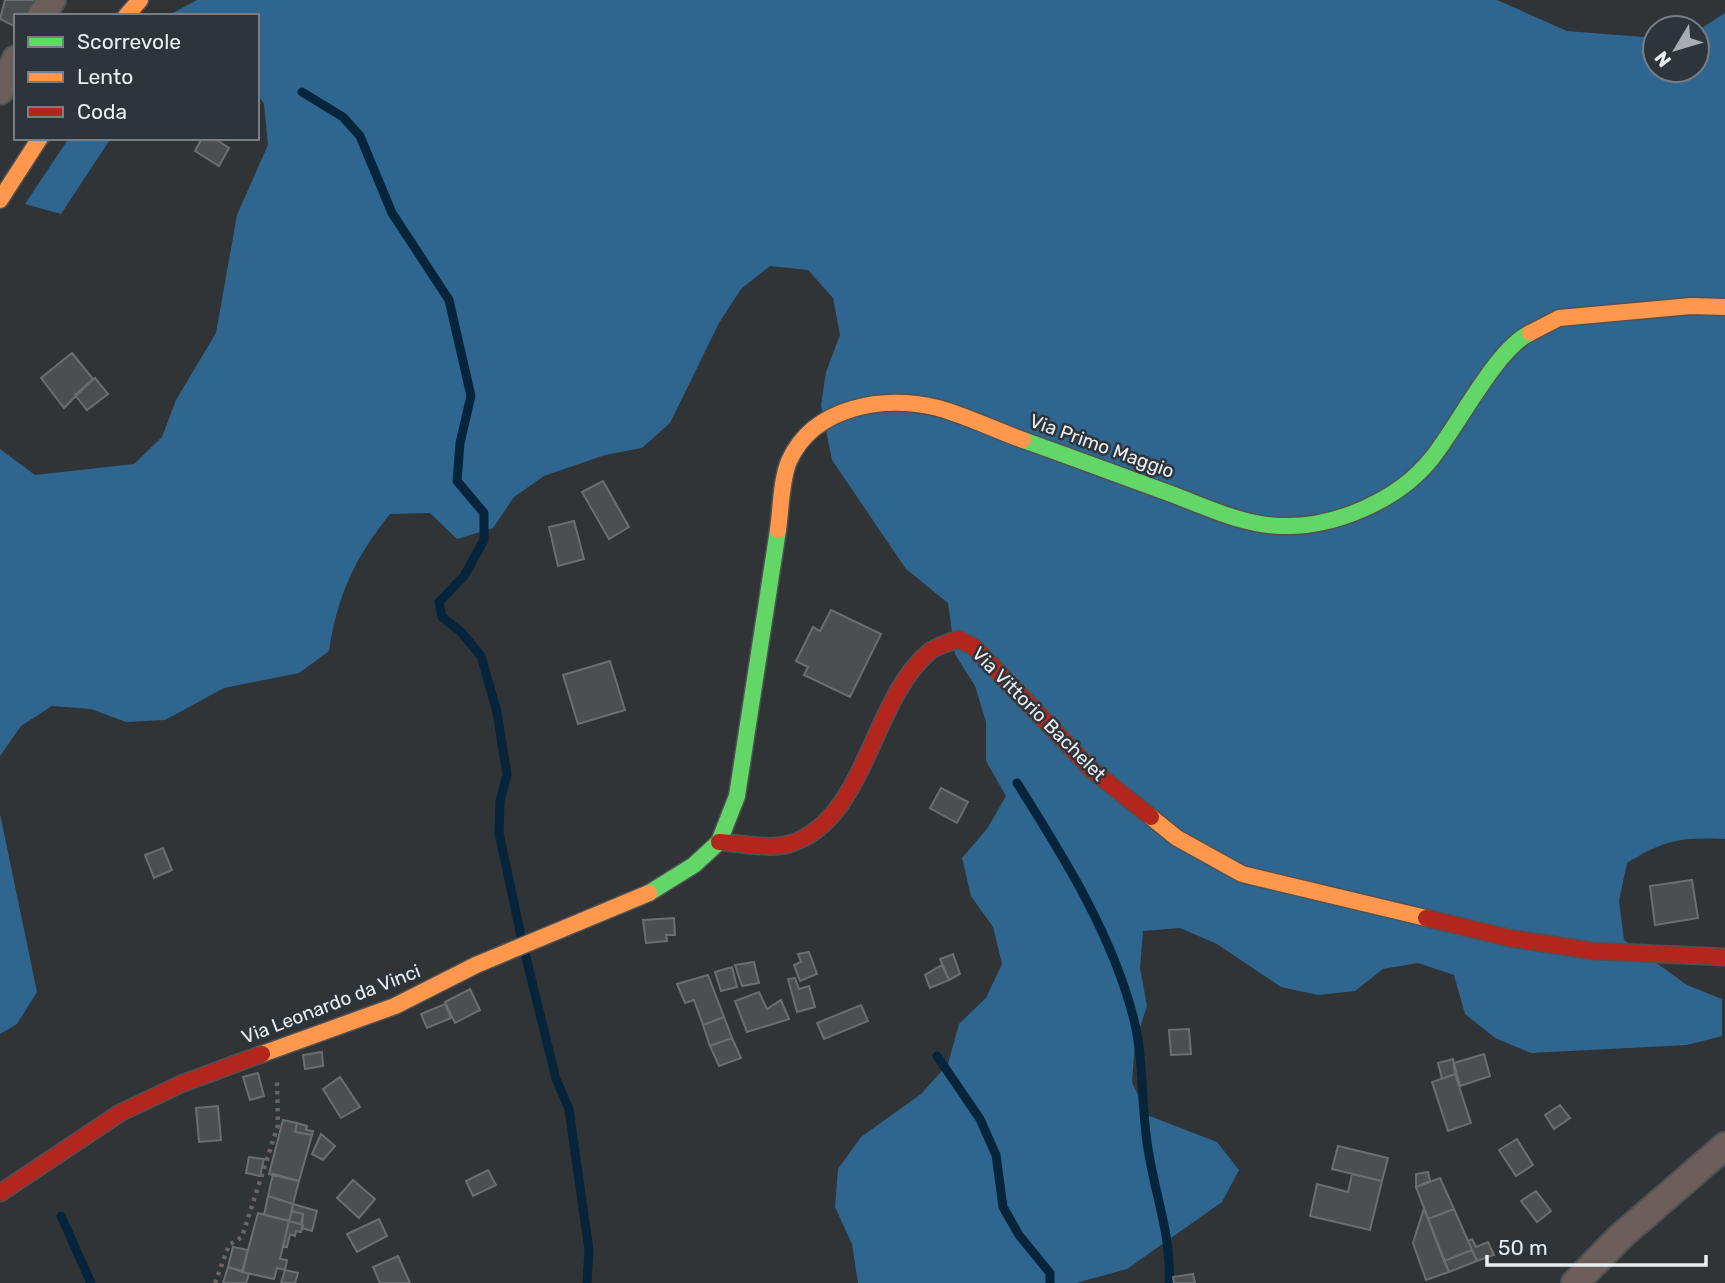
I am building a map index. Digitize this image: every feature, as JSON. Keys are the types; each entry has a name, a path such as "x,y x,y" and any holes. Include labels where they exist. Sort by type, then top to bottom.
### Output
{"street":[{"path":"128,14 140,0"},
{"path":"0,91 14,63"},
{"path":"0,200 39,140"},
{"name":"Via Primo Maggio","path":"719,842 737,796 788,463 811,428 846,410 856,408 889,404 937,408 1238,519 1282,526 1332,519 1380,502 1423,470 1456,428 1494,366 1521,337 1559,317 1691,306 1725,307"},
{"name":"Via Vittorio Bachelet","path":"719,842 788,844 818,829 838,806 911,670 929,649 958,639 974,647 1092,770 1177,838 1242,874 1508,938 1593,951 1725,957"},
{"name":"Via Leonardo da Vinci","path":"0,1193 120,1113 181,1084 395,1006 476,965 651,892 694,865 719,842"},
{"path":"1574,1283 1620,1237 1725,1146"}],"path":[{"path":"215,1283 229,1245 242,1237 278,1125 277,1073 271,1051"}],"shaded area":[{"path":"197,0 1497,0 1567,31 1641,37 1641,84 1711,84 1711,22 1725,13 1725,839 1673,842 1640,855 1627,863 1619,901 1624,940 1687,985 1722,999 1722,1036 1687,1045 1531,1053 1495,1038 1465,1014 1454,975 1418,963 1383,969 1355,991 1318,995 1281,987 1217,944 1180,928 1143,931 1140,968 1147,1006 1135,1043 1132,1082 1147,1115 1217,1142 1239,1170 1222,1202 1127,1269 1076,1283 858,1283 852,1244 835,1207 838,1169 861,1137 921,1094 948,1064 959,1024 986,998 1002,964 993,927 971,896 962,858 987,829 1006,796 986,761 986,722 975,686 955,654 948,603 906,569 832,460 821,405 826,372 840,335 833,298 808,270 770,266 741,289 719,323 670,423 642,448 605,455 544,476 514,497 493,528 457,539 430,513 390,514 377,530 349,578 337,612 329,651 299,673 224,688 165,720 126,722 91,709 52,706 21,726 0,756 0,449 35,475 134,464 162,437 176,400 216,333 237,215 268,145 264,104 259,96 259,14 171,14"},
{"path":"68,140 110,140 61,214 25,204"},
{"path":"0,814 37,992 17,1024 0,1034"}],"building":[{"path":"5,0 38,0 30,14 14,14 14,26 0,19"},
{"path":"201,140 217,140 229,148 219,166 195,151"},
{"path":"72,353 93,379 64,408 41,378"},
{"path":"95,378 108,394 87,410 75,395"},
{"path":"603,481 629,527 609,539 582,492"},
{"path":"574,521 584,559 558,566 549,527"},
{"path":"831,610 881,634 850,697 804,675 808,667 796,661 813,627 820,631"},
{"path":"610,661 625,710 578,724 563,675"},
{"path":"941,788 968,802 957,823 930,808"},
{"path":"163,848 172,870 154,878 145,855"},
{"path":"1692,880 1698,918 1655,925 1650,886"},
{"path":"674,918 675,935 666,935 667,941 646,943 643,920"},
{"path":"809,952 817,974 800,981 794,965 801,962 798,954"},
{"path":"953,954 960,974 949,980 940,959"},
{"path":"754,962 759,983 742,986 735,965"},
{"path":"942,965 949,980 930,988 925,975"},
{"path":"732,967 737,987 721,991 715,972"},
{"path":"708,975 724,1017 703,1025 694,1000 685,1003 677,984"},
{"path":"795,978 799,989 809,986 815,1007 797,1012 788,979"},
{"path":"470,989 480,1010 455,1023 445,1002"},
{"path":"759,992 767,1009 781,1000 789,1019 747,1032 735,1001"},
{"path":"445,1004 451,1018 427,1028 421,1014"},
{"path":"861,1005 868,1021 824,1039 817,1023"},
{"path":"724,1017 732,1038 710,1046 703,1025"},
{"path":"1189,1029 1191,1054 1171,1055 1169,1030"},
{"path":"732,1038 741,1058 719,1066 710,1046"},
{"path":"322,1052 323,1066 305,1069 303,1055"},
{"path":"1484,1054 1490,1076 1460,1086 1454,1063"},
{"path":"1453,1059 1455,1074 1442,1079 1438,1063"},
{"path":"258,1073 264,1096 250,1100 243,1077"},
{"path":"1455,1074 1471,1123 1448,1131 1432,1082"},
{"path":"340,1077 360,1107 341,1118 323,1089"},
{"path":"1560,1105 1570,1118 1554,1129 1545,1115"},
{"path":"218,1106 221,1140 199,1142 196,1108"},
{"path":"283,1120 297,1123 295,1132 312,1135 299,1181 269,1174"},
{"path":"297,1123 307,1126 306,1130 313,1131 312,1135 295,1132"},
{"path":"321,1134 335,1146 323,1160 312,1154"},
{"path":"1517,1139 1533,1165 1516,1176 1499,1150"},
{"path":"1338,1146 1388,1158 1382,1181 1332,1169"},
{"path":"249,1157 264,1159 260,1176 246,1173"},
{"path":"488,1170 496,1185 473,1196 466,1181"},
{"path":"1428,1172 1430,1181 1416,1187 1416,1174"},
{"path":"273,1174 299,1181 293,1204 268,1196"},
{"path":"1352,1174 1382,1181 1370,1230 1310,1216 1317,1184 1348,1192"},
{"path":"1440,1178 1454,1209 1428,1219 1416,1187"},
{"path":"353,1180 375,1199 359,1218 337,1198"},
{"path":"1536,1191 1551,1211 1537,1222 1521,1201"},
{"path":"268,1196 293,1204 289,1221 264,1215"},
{"path":"293,1204 317,1211 312,1231 302,1228 303,1214 292,1211"},
{"path":"1424,1208 1449,1272 1426,1280 1413,1243"},
{"path":"1454,1209 1472,1250 1444,1261 1428,1219"},
{"path":"292,1211 303,1214 301,1224 289,1221"},
{"path":"258,1213 289,1221 280,1259 287,1260 285,1270 277,1268 274,1279 242,1272"},
{"path":"379,1219 387,1236 357,1252 347,1234"},
{"path":"289,1221 303,1225 301,1232 296,1231 295,1236 290,1234 287,1247 283,1246"},
{"path":"1472,1239 1476,1247 1488,1242 1494,1255 1477,1261 1468,1241"},
{"path":"233,1247 248,1250 243,1271 228,1267"},
{"path":"1472,1250 1477,1261 1449,1272 1444,1261"},
{"path":"398,1256 410,1283 380,1283 373,1267"},
{"path":"228,1267 249,1274 246,1283 223,1283"},
{"path":"285,1270 298,1273 295,1283 281,1283"},
{"path":"1193,1274 1195,1283 1174,1283 1173,1277"}],"waterway":[{"path":"302,92 343,117 360,136 392,213 449,300 471,396 460,443 457,481 484,513 484,540 464,576 439,602 442,617 461,632 481,656 497,712 507,775 500,801 499,833 521,936"},
{"path":"1017,783 1085,897 1125,988 1137,1035 1147,1142 1168,1247 1169,1283"},
{"path":"525,953 556,1079 569,1109 589,1250 587,1283"},
{"path":"937,1056 980,1119 996,1155 1003,1207 1019,1235 1050,1273 1050,1283"},
{"path":"61,1216 91,1283"}],"traffic: fast":[{"path":"1023,440 1240,519 1281,526 1323,522 1364,509 1384,499 1418,473 1432,458 1491,371 1517,342 1530,333"},
{"path":"649,893 694,865 719,842 737,796 778,530"}],"traffic: slow":[{"path":"128,14 140,0"},
{"path":"0,200 39,140"},
{"path":"1530,333 1559,318 1691,306 1725,307"},
{"path":"778,530 786,469 800,442 815,428 852,409 895,403 917,404 960,415 1023,440"},
{"path":"1151,817 1177,838 1242,874 1426,918"},
{"path":"262,1054 395,1006 476,965 649,893"}],"traffic: jam":[{"path":"719,842 781,846 815,831 835,811 852,786 893,699 909,673 929,652 958,639 974,647 1092,770 1151,817"},
{"path":"1426,918 1509,938 1593,951 1725,957"},
{"path":"0,1193 120,1113 181,1084 262,1054"}]}
